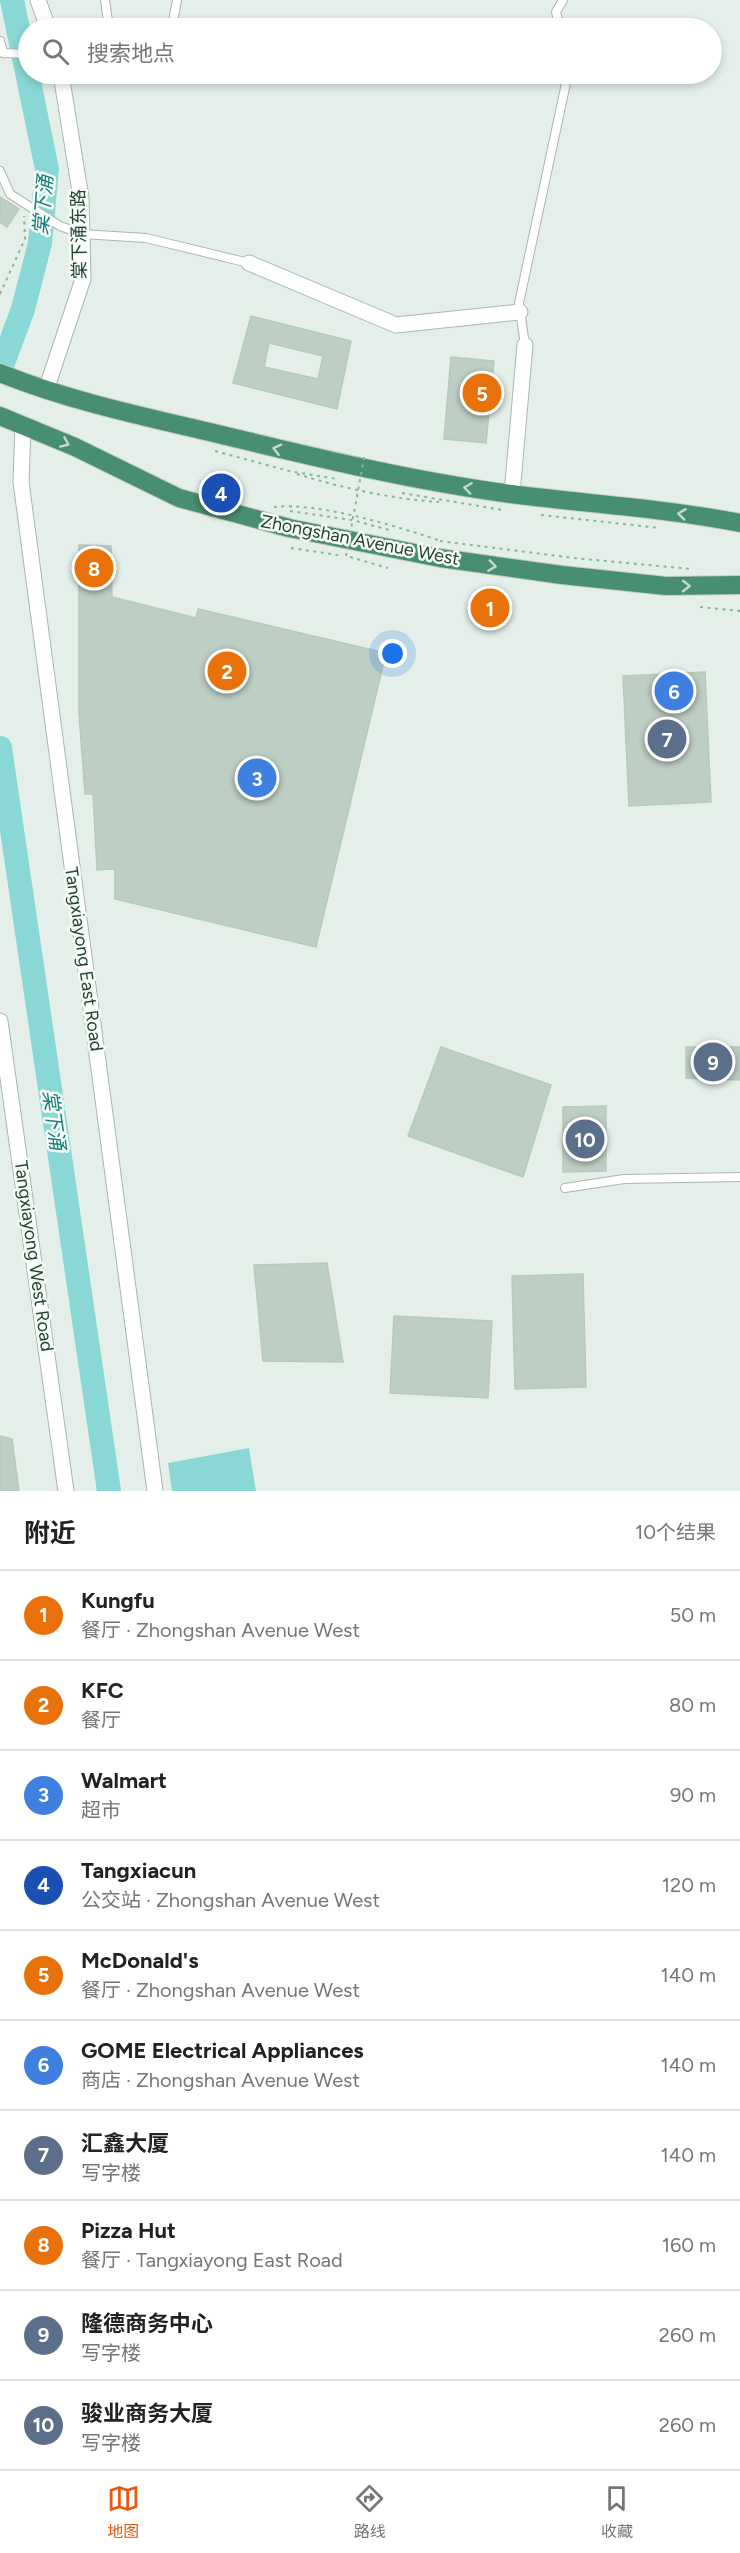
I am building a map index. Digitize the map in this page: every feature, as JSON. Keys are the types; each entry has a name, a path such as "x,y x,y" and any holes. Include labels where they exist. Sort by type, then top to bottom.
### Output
{"highway":[{"path":"0,373 46,390 132,414 335,463 442,484 740,523"},
{"name":"Zhongshan Avenue West","path":"11,421 75,447 179,498 326,536 440,558 562,575 666,586 740,585"}],"street":[{"path":"38,0 44,18"},
{"name":"棠下涌东路","path":"46,390 83,279 81,198 63,84"},
{"path":"249,262 396,325 520,312"},
{"path":"512,494 525,345"},
{"name":"Tangxiayong East Road","path":"11,421 155,1491"},
{"name":"Tangxiayong West Road","path":"0,1021 4,1069 66,1491"}],"lane":[{"path":"105,0 108,18"},
{"path":"174,18 177,0"},
{"path":"558,18 556,12 563,0"},
{"path":"0,41 3,53 18,54"},
{"path":"525,345 519,303 566,84"},
{"path":"0,171 10,194 60,226 82,234 146,238 249,262"},
{"path":"565,1188 624,1179 740,1177"}],"path":[{"path":"0,294 25,239 27,206"},
{"path":"211,450 382,494 416,500 449,502"},
{"path":"346,556 365,453"},
{"path":"289,471 340,480"},
{"path":"350,482 359,484"},
{"path":"274,507 290,505 350,516 438,540"},
{"path":"290,511 352,520 410,536 438,540 574,558 700,569"},
{"path":"291,548 346,556 388,568"},
{"path":"700,607 740,611"}],"water":[{"path":"249,1448 256,1491 172,1491 168,1463"}],"building":[{"path":"0,197 19,209 7,227 0,222"},
{"path":"251,316 351,341 337,409 233,383","holes":["269,343 323,356 318,379 264,367"]},
{"path":"451,357 494,361 486,443 444,439"},
{"path":"79,545 111,546 112,597 196,618 198,609 386,653 316,947 115,899 115,869 97,870 93,794 85,794 79,713"},
{"path":"705,672 711,802 629,806 623,676"},
{"path":"441,1047 551,1085 523,1177 408,1136"},
{"path":"686,1047 740,1047 740,1080 686,1078"},
{"path":"606,1106 606,1171 563,1172 563,1107"},
{"path":"327,1263 343,1362 263,1361 254,1265"},
{"path":"583,1274 586,1387 515,1389 512,1276"},
{"path":"394,1316 492,1321 488,1398 390,1393"},
{"path":"0,1436 12,1439 19,1491 0,1491"}],"waterway":[{"name":"棠下涌","path":"12,0 18,29"},
{"name":"棠下涌","path":"0,371 23,309 40,243 47,169 29,84"},
{"name":"棠下涌","path":"0,748 109,1491"}],"place":[{"name":"McDonald's","path":"482,393"},
{"name":"Tangxiacun","path":"221,493"},
{"name":"Pizza Hut","path":"94,568"},
{"name":"Kungfu","path":"490,608"},
{"name":"KFC","path":"227,671"},
{"name":"GOME Electrical Appliances","path":"674,691"},
{"name":"汇鑫大厦","path":"667,739"},
{"name":"Walmart","path":"257,778"},
{"name":"隆德商务中心","path":"713,1062"},
{"name":"骏业商务大厦","path":"585,1139"}]}
